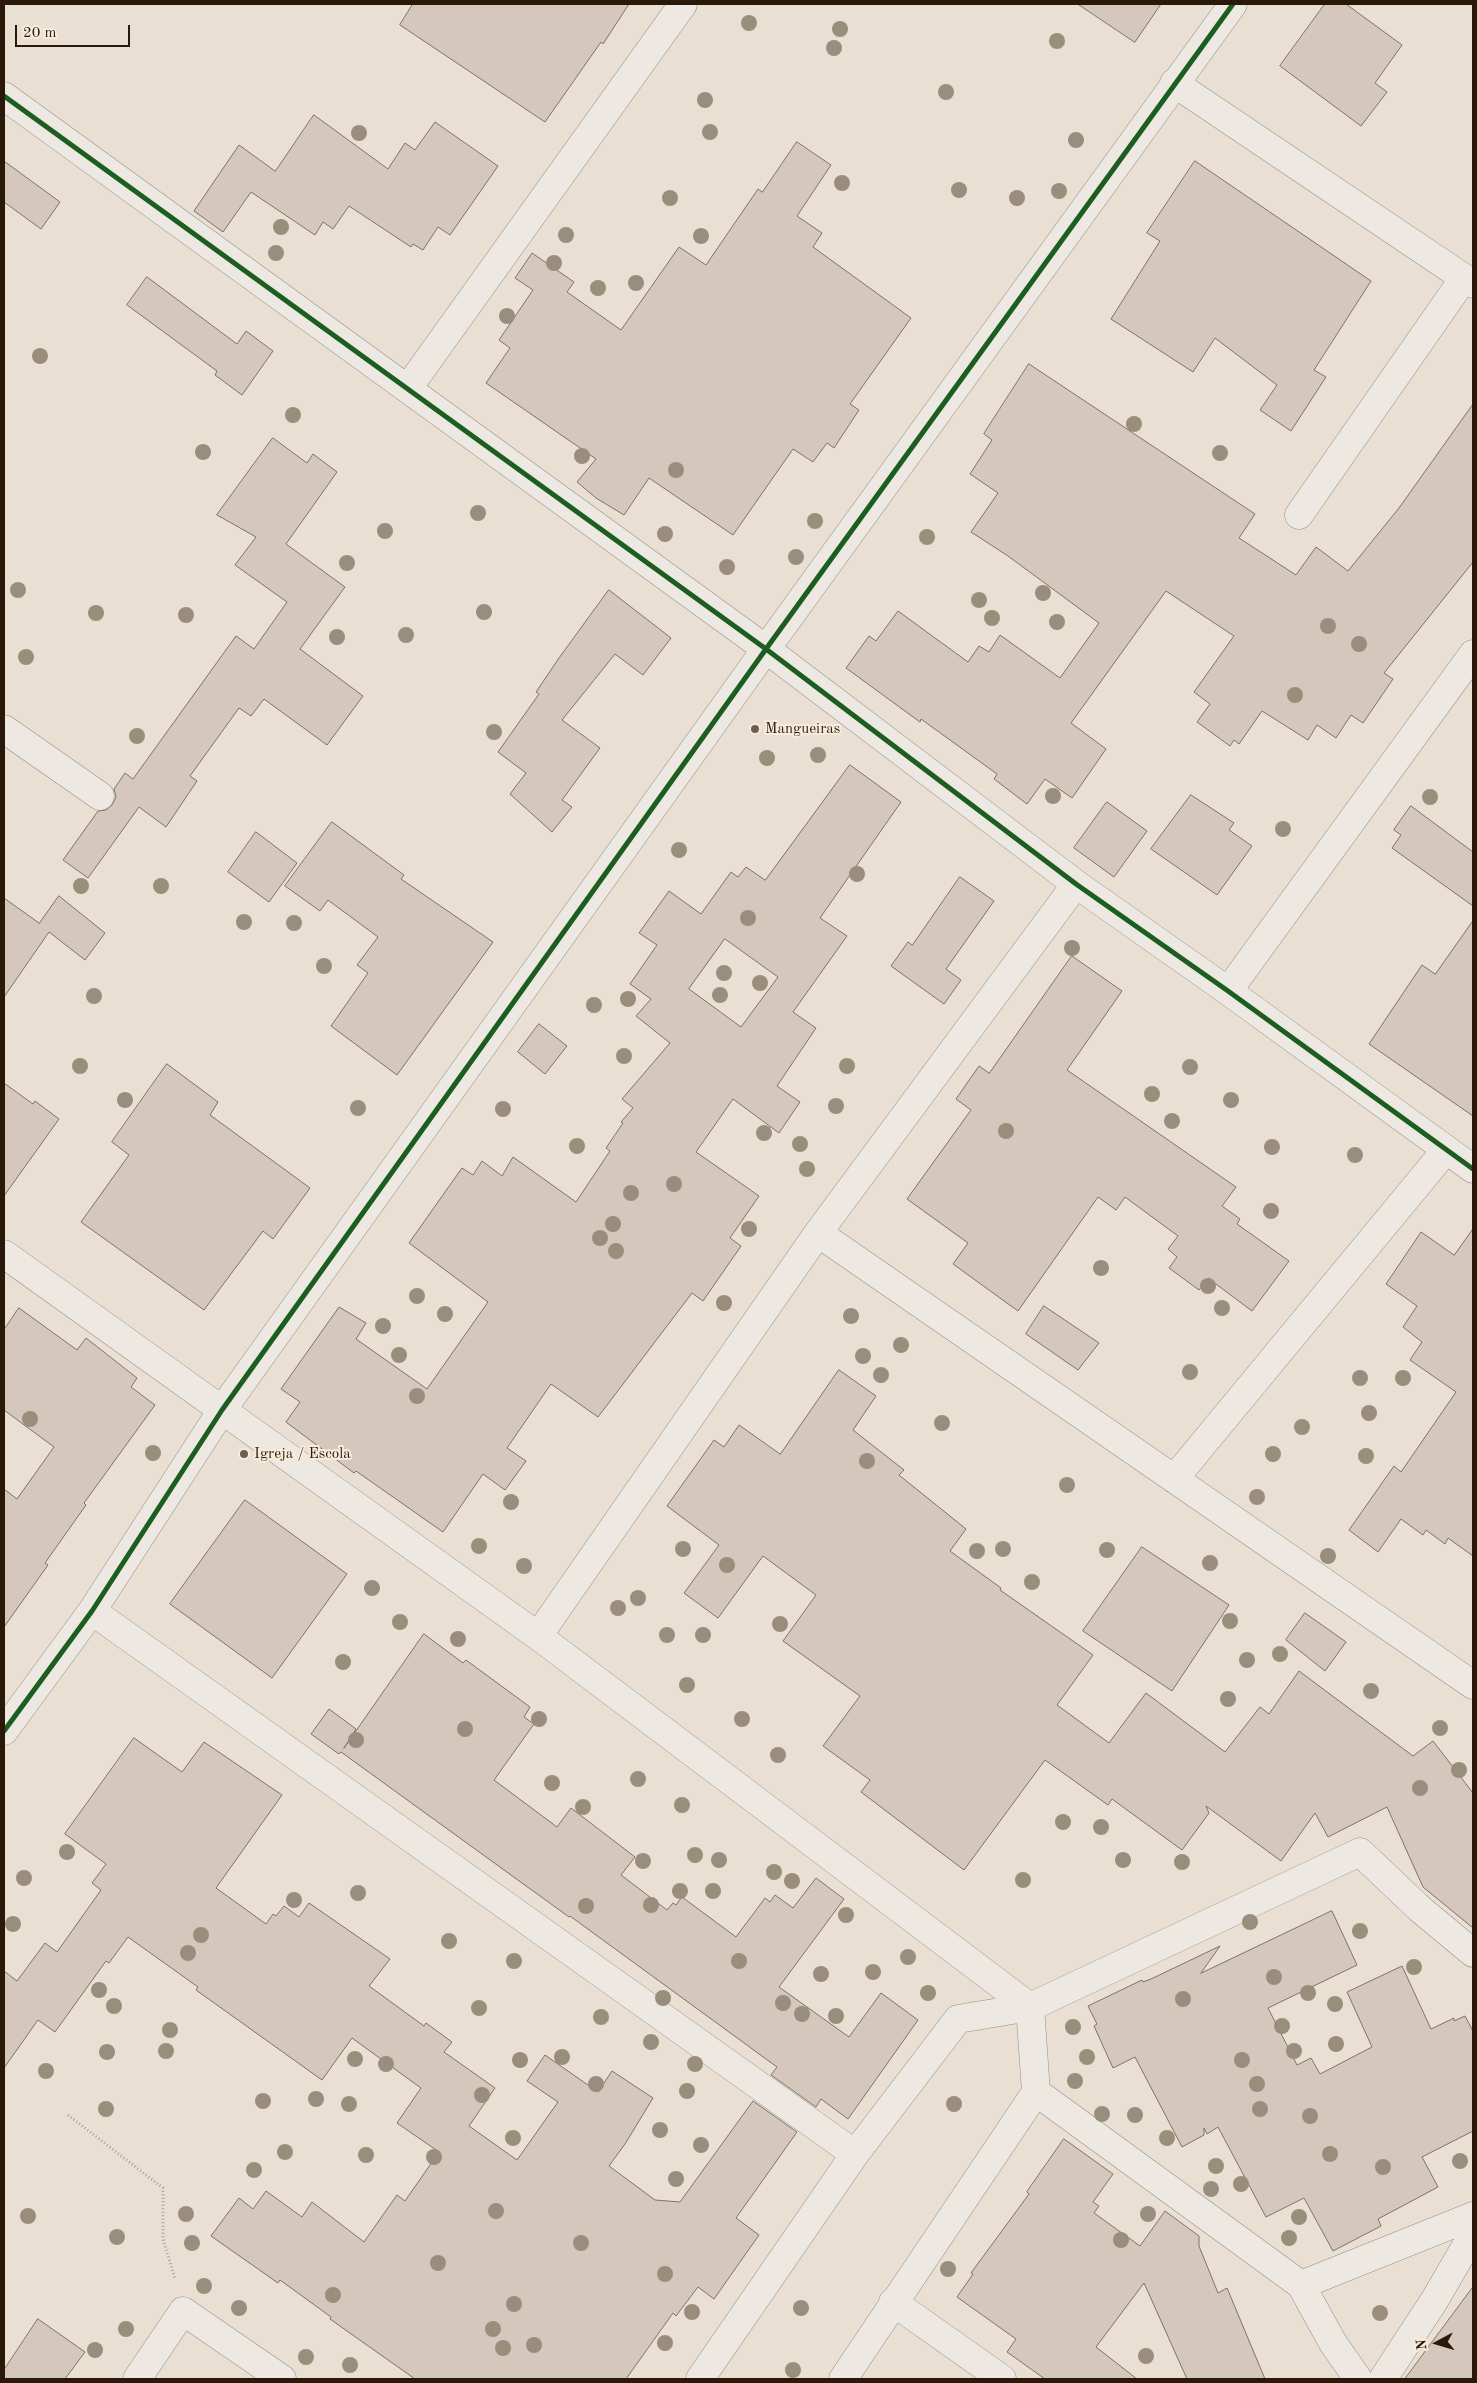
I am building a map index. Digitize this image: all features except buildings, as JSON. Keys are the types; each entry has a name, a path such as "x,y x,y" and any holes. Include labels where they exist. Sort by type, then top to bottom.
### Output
{"street":[{"path":"408,388 683,4"},
{"path":"4,1731 92,1611 222,1410 766,649 1233,4"},
{"path":"1174,83 1469,281 1299,515"},
{"path":"4,96 766,649 1076,884 1228,991 1473,1169"},
{"path":"1228,991 1473,654"},
{"path":"4,729 100,796"},
{"path":"538,1636 818,1233 1076,884"},
{"path":"1174,1479 1446,1150"},
{"path":"818,1233 1473,1685"},
{"path":"4,1254 538,1636 1030,2007 1036,2092 843,2379"},
{"path":"92,1611 855,2154"},
{"path":"700,2379 855,2154 958,2019 1030,2007 1360,1852 1420,1909 1473,1953"},
{"path":"1036,2092 1301,2285 1334,2343 1358,2379"},
{"path":"1301,2285 1473,2216"},
{"path":"1383,2379 1434,2301 1473,2234"},
{"path":"893,2302 1002,2379"},
{"path":"137,2379 184,2311 282,2379"}],"path":[{"path":"68,2115 163,2188 163,2239 184,2311"}],"cycle path":[{"path":"4,1731 92,1611 222,1410 766,649 1233,4"},
{"path":"4,96 766,649 1076,884 1228,991 1473,1169"}],"place":[{"name":"Mangueiras","path":"755,729"},
{"name":"Igreja / Escola","path":"244,1454"}]}
